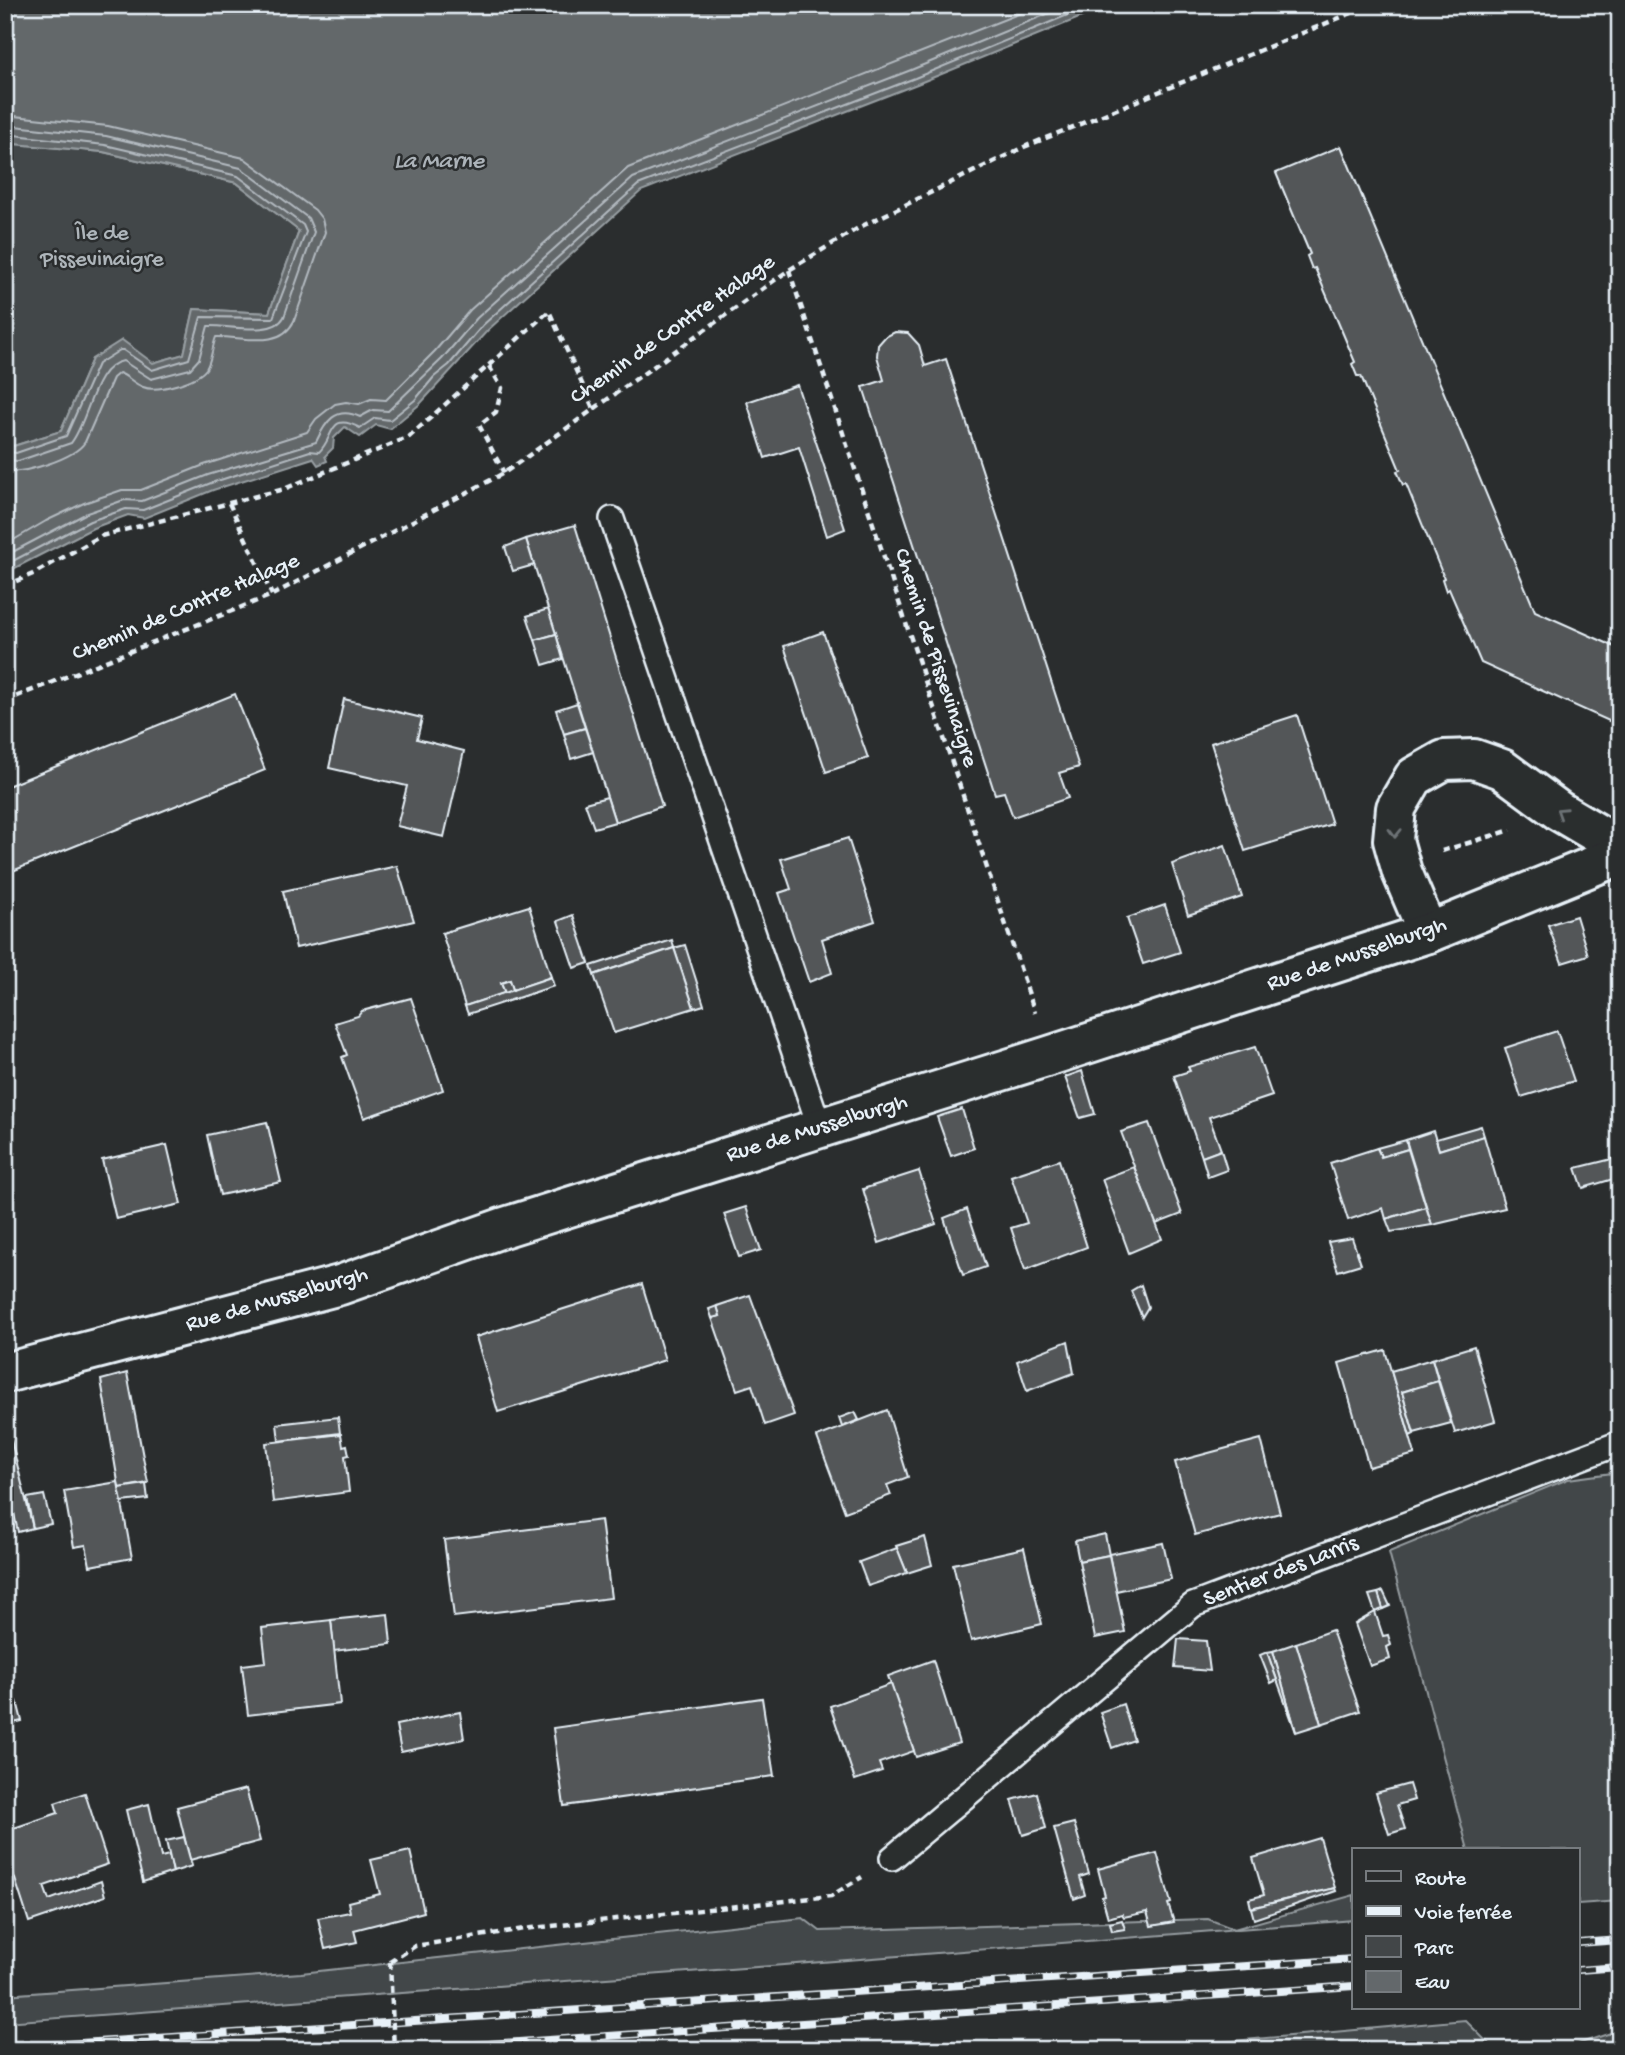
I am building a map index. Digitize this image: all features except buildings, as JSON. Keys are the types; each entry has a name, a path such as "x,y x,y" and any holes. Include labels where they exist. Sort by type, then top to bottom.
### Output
{"street":[{"path":"1428,933 1402,872 1393,840 1395,818 1396,808 1414,777 1444,761 1474,759 1502,769 1559,811 1620,847"},
{"name":"Rue de Musselburgh","path":"5,1373 341,1285 502,1228 1049,1056 1428,933 1620,855"}],"lane":[{"path":"612,519 820,1128"},
{"name":"Sentier des Larris","path":"892,1858 1193,1605 1620,1443"}],"path":[{"name":"Chemin de Contre Halage","path":"5,701 272,595 504,473 789,270 860,227 1024,147 1371,5"},
{"name":"Chemin de Pissevinaigre","path":"789,270 1049,1056"},
{"path":"5,586 33,574 101,536 284,489 409,437 549,312 593,408"},
{"path":"489,366 502,388 496,412 479,425 504,473"},
{"path":"229,503 272,595"},
{"path":"1441,851 1521,827"},
{"path":"394,2050 390,1962 415,1946 524,1928 831,1896 892,1858"}],"green space":[{"name":"Île de Pissevinaigre","path":"5,140 15,144 103,152 237,183 299,231 269,313 194,309 184,354 153,363 92,359 61,431 13,446 5,444"},
{"path":"1620,1472 1620,1901 1580,1904 1580,1848 1467,1848 1389,1552 1568,1479"},
{"path":"1352,1896 1352,1920 5,2022 5,1995 301,1973 803,1918 820,1931 1208,1919 1234,1929"},
{"path":"1465,2020 1495,2050 1134,2050"},
{"path":"1620,2030 1620,2050 1560,2050"}],"water":[{"name":"La Marne","path":"5,5 1111,5 641,191 488,330 420,404 390,429 376,425 360,437 345,427 334,438 333,448 325,456 327,461 318,465 313,458 213,490 144,518 128,515 93,528 5,573 5,444 14,446 61,431 92,359 122,340 153,363 184,354 194,309 269,313 299,231 237,183 103,152 14,144 5,140"}],"railway":[{"path":"1580,1943 1620,1940"},
{"path":"5,2048 1352,1959"},
{"path":"1580,1970 1620,1967"},
{"path":"399,2050 1352,1986"}]}
